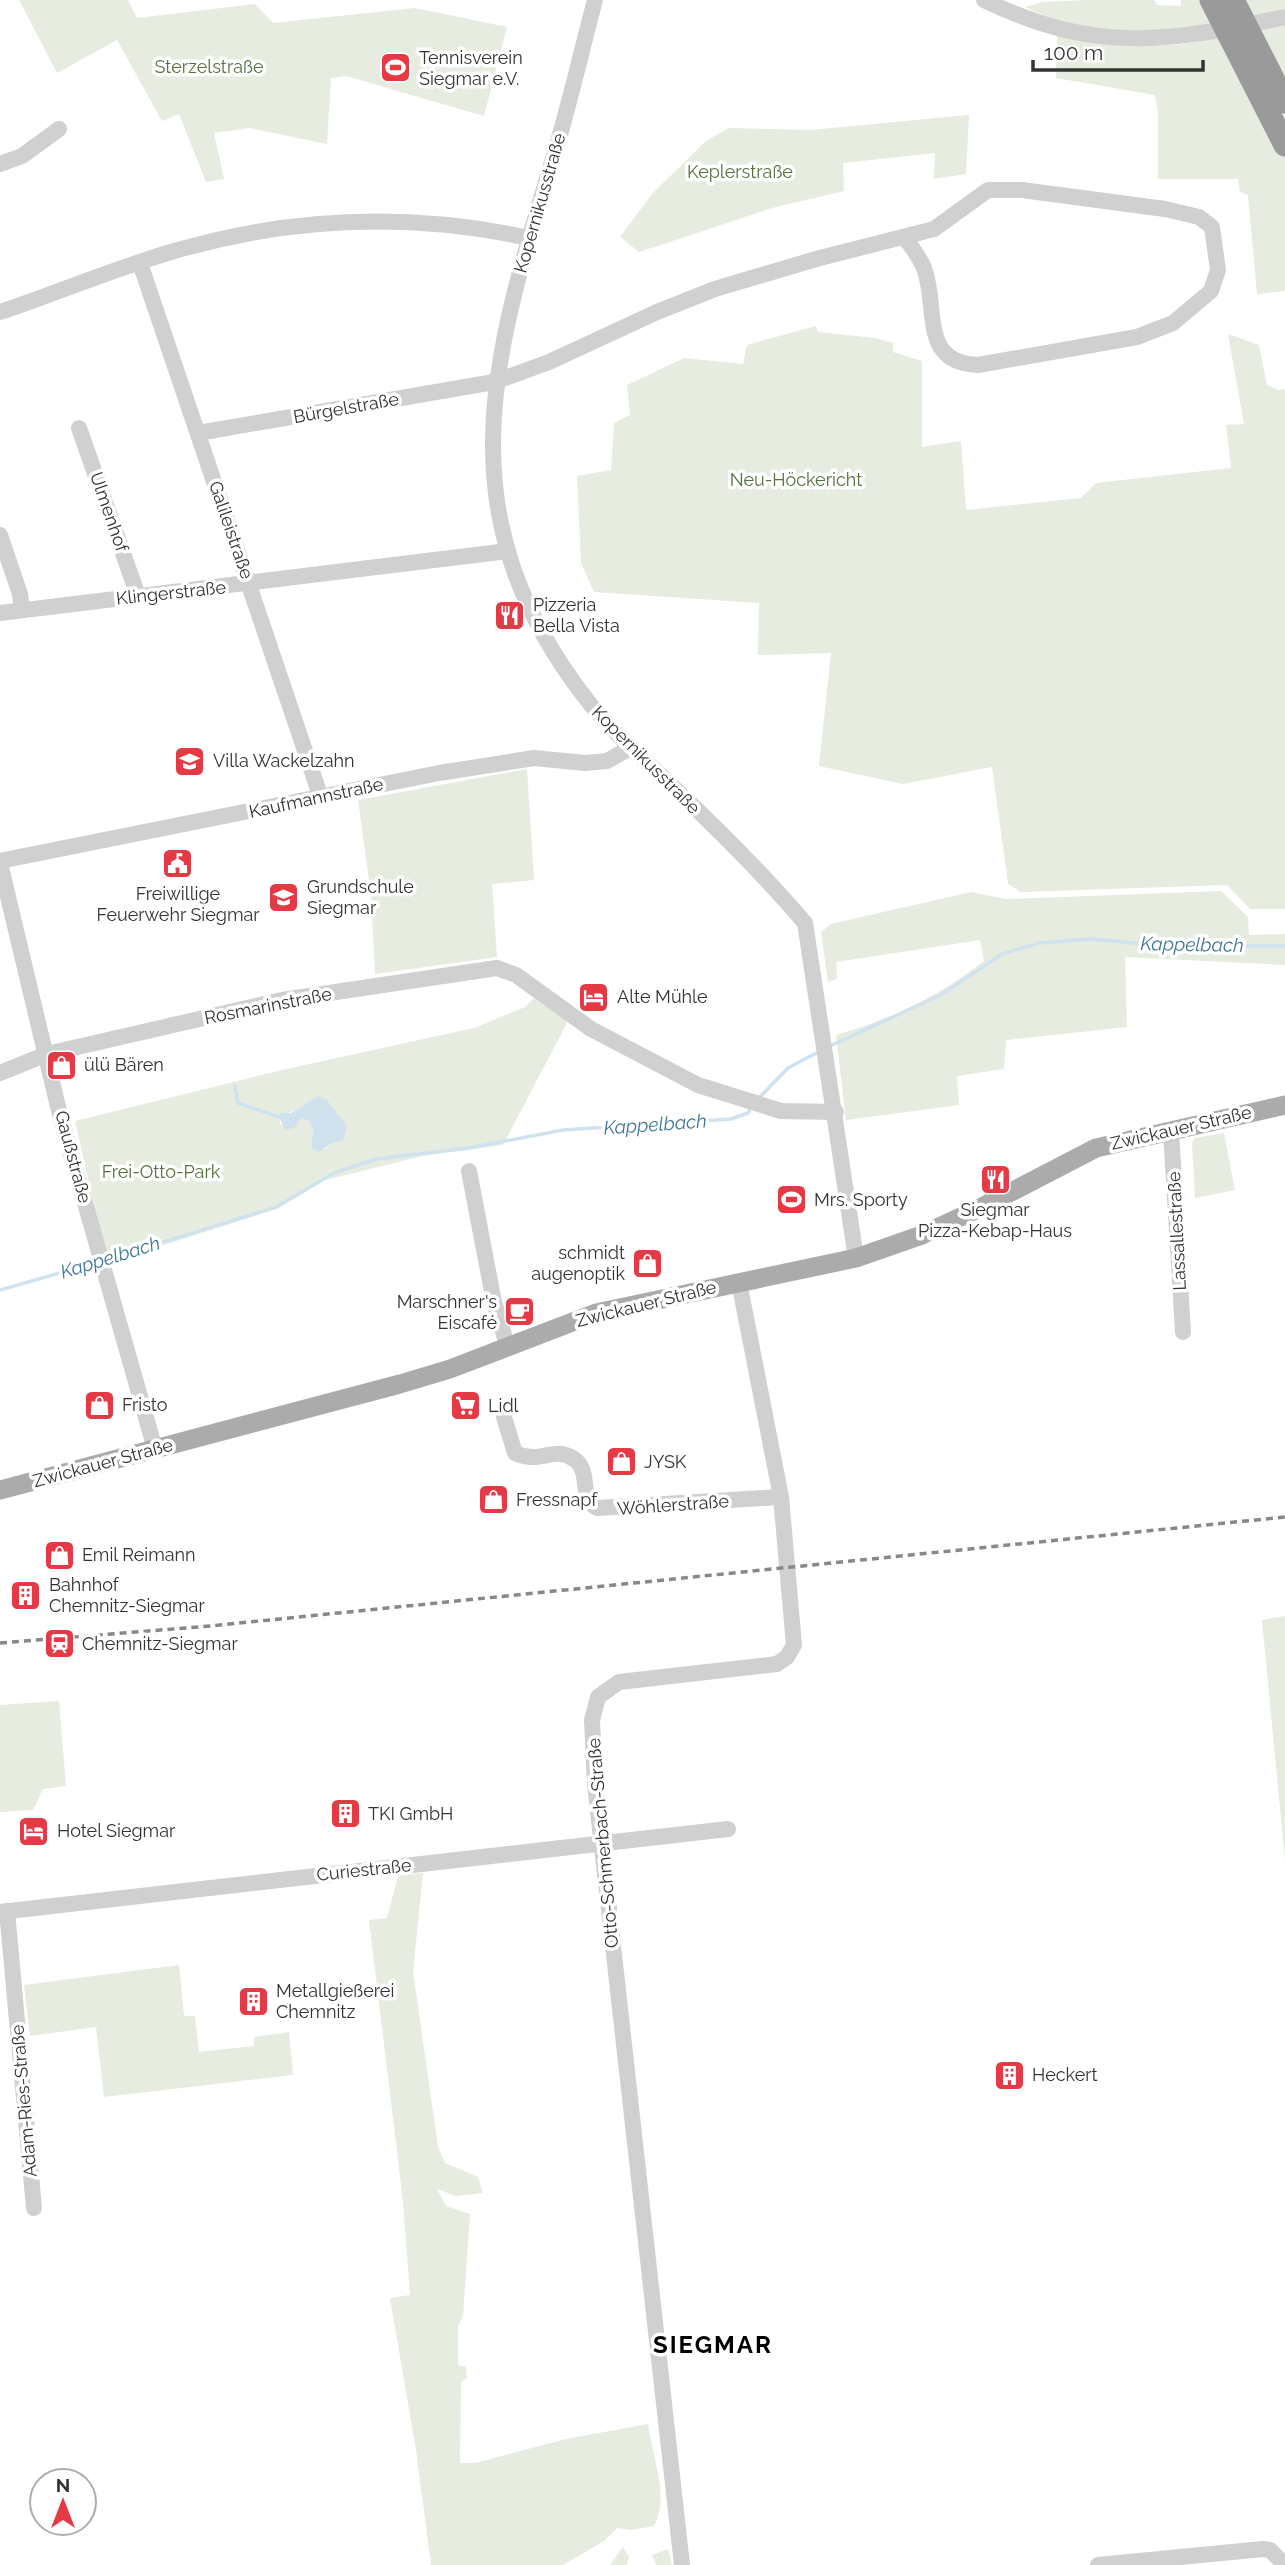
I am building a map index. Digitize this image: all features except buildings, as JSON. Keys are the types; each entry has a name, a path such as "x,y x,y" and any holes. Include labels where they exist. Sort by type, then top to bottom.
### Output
{"highway":[{"path":"1211,0 1256,66 1285,102"},
{"path":"1233,0 1285,145"}],"main road":[{"name":"Zwickauer Straße","path":"0,1490 400,1384 450,1369 596,1313 856,1258 972,1212 1096,1148 1285,1105"}],"street":[{"name":"Kopernikusstraße","path":"595,0 560,134 529,237 494,382 492,477 508,551 531,611 584,697 630,748 768,882 806,923 856,1258"},
{"path":"984,0 1058,29 1124,39 1161,40 1205,34 1285,17"},
{"path":"0,164 22,156 59,129"},
{"path":"494,382 549,362 702,294 816,258 938,227 988,190 1022,190 1165,209 1199,217 1212,227 1218,270 1212,291 1205,300 1160,331 978,365 965,365 949,358 936,342 925,271 905,237"},
{"path":"0,312 140,262 249,233 317,223 434,222 529,237"},
{"name":"Galileistraße","path":"140,262 321,797"},
{"name":"Bürgelstraße","path":"198,433 494,382"},
{"name":"Ulmenhof","path":"79,428 138,596"},
{"path":"0,535 20,594 22,610"},
{"name":"Klingerstraße","path":"0,613 508,551"},
{"name":"Kaufmannstraße","path":"0,862 321,797 534,758 585,764 607,761 630,748"},
{"name":"Gaußstraße","path":"0,862 62,1121 155,1449"},
{"name":"Rosmarinstraße","path":"0,1073 47,1054 282,1000 497,968 516,975 534,990 621,1046 698,1085 781,1111 836,1112"},
{"name":"Lassallestraße","path":"1171,1130 1183,1332"},
{"path":"469,1171 494,1302 507,1345"},
{"name":"Otto-Schmerbach-Straße","path":"682,2565 601,1841 592,1720 598,1697 606,1689 631,1680 777,1664 792,1651 794,1632 781,1497 739,1282"},
{"name":"Wöhlerstraße","path":"504,1417 515,1453 537,1459 559,1452 576,1460 582,1466 587,1499 597,1508 781,1497"},
{"name":"Curiestraße","path":"3,1911 601,1841 728,1829"},
{"name":"Adam-Ries-Straße","path":"3,1911 34,2208"},
{"path":"1098,2565 1264,2549 1270,2550 1285,2565"}],"green space":[{"name":"Sterzelstraße","path":"19,0 128,0 137,18 255,4 273,23 415,8 507,27 484,116 346,76 331,78 327,144 249,128 214,133 224,179 206,182 179,114 162,121 117,40 57,73"},
{"path":"1154,0 1157,5 1181,6 1181,0 1285,0 1285,291 1257,294 1248,195 1240,192 1238,179 1158,179 1158,113 1155,95 1056,78 1057,35 1130,44 1166,45 1202,41 1196,29 1109,30 1047,17 1025,7 1042,2"},
{"name":"Keplerstraße","path":"969,115 966,174 934,179 935,153 843,163 844,191 772,208 639,252 620,237 652,194 706,141 729,128 810,130"},
{"name":"Neu-Höckericht","path":"816,326 818,332 875,338 893,343 893,352 922,361 922,447 961,441 966,510 1081,498 1096,483 1231,468 1226,425 1244,424 1228,334 1259,345 1267,385 1278,390 1285,389 1285,909 1250,909 1227,885 1021,892 1008,884 992,767 903,784 819,766 831,653 758,655 759,603 594,592 581,563 577,476 611,470 614,423 630,415 627,385 684,358 743,364 747,345"},
{"path":"527,769 534,880 492,884 497,957 375,974 371,895 358,800"},
{"path":"1221,891 1248,917 1249,935 1285,934 1285,965 1125,957 1127,1027 1006,1040 1004,1069 957,1076 959,1105 846,1120 836,1035 876,1022 932,996 984,961 980,940 836,962 837,979 828,982 821,932 831,924 971,892 1006,899"},
{"name":"Frei-Otto-Park","path":"534,998 568,1021 503,1145 423,1156 325,1180 277,1209 107,1263 75,1121 282,1070 474,1028 525,1007","holes":["304,1106 329,1111 341,1118 345,1131 343,1141 331,1144 326,1149 311,1148 313,1129 308,1120 301,1119 290,1129 280,1124 279,1117"]},
{"path":"1224,1133 1235,1190 1195,1198 1192,1143 1195,1138"},
{"path":"1285,1616 1285,1861 1262,1620"},
{"path":"59,1701 66,1786 43,1789 33,1810 0,1812 0,1705"},
{"path":"423,1873 413,1971 438,2147 445,2163 478,2177 483,2193 456,2196 437,2189 446,2206 470,2214 463,2316 458,2326 458,2365 466,2367 467,2378 461,2382 460,2463 475,2463 566,2439 648,2424 656,2462 660,2502 654,2526 631,2530 617,2528 604,2541 563,2565 431,2565 416,2450 390,2298 410,2295 403,2201 369,1920 387,1918 398,1876"},
{"path":"179,1965 184,2016 195,2016 199,2052 254,2046 254,2037 289,2032 293,2075 104,2097 96,2027 30,2036 24,1985"},
{"path":"623,2547 629,2557 627,2565 610,2565"},
{"path":"668,2549 672,2565 656,2565 652,2555"}],"water":[{"path":"318,1096 326,1099 347,1126 343,1141 331,1144 319,1152 311,1148 313,1129 308,1120 301,1119 294,1128 285,1130 279,1117 281,1113 291,1113"}],"waterway":[{"name":"Kappelbach","path":"830,1046 941,995 1002,954 1039,943 1092,939 1155,945 1285,946"},
{"name":"Kappelbach","path":"758,1099 788,1068 820,1051"},
{"path":"235,1086 238,1103 279,1117"},
{"name":"Kappelbach","path":"106,1260 276,1207 334,1173 376,1159 468,1148 563,1130 731,1119 748,1113 751,1108"},
{"name":"Kappelbach","path":"0,1290 95,1263"}],"railway":[{"path":"0,1643 210,1626 1285,1517"}],"place":[{"name":"Tennisverein Siegmar e.V.","path":"396,68"},
{"name":"Pizzeria Bella Vista","path":"510,615"},
{"name":"Villa Wackelzahn","path":"190,761"},
{"name":"Freiwillige Feuerwehr Siegmar","path":"178,864"},
{"name":"Grundschule Siegmar","path":"284,897"},
{"name":"Alte Mühle","path":"594,997"},
{"name":"ülü Bären","path":"61,1065"},
{"name":"Siegmar Pizza-Kebap-Haus","path":"995,1179"},
{"name":"Mrs. Sporty","path":"791,1200"},
{"name":"schmidt augenoptik","path":"648,1263"},
{"name":"Marschner's Eiscafé","path":"520,1312"},
{"name":"Fristo","path":"99,1405"},
{"name":"Lidl","path":"465,1406"},
{"name":"JYSK","path":"621,1462"},
{"name":"Fressnapf","path":"493,1500"},
{"name":"Emil Reimann","path":"59,1555"},
{"name":"Bahnhof Chemnitz-Siegmar","path":"26,1595"},
{"name":"Chemnitz-Siegmar","path":"59,1644"},
{"name":"TKI GmbH","path":"345,1814"},
{"name":"Hotel Siegmar","path":"34,1831"},
{"name":"Metallgießerei Chemnitz","path":"253,2001"},
{"name":"Heckert","path":"1009,2075"}],"district":[{"name":"SIEGMAR","path":"713,2345"}]}
